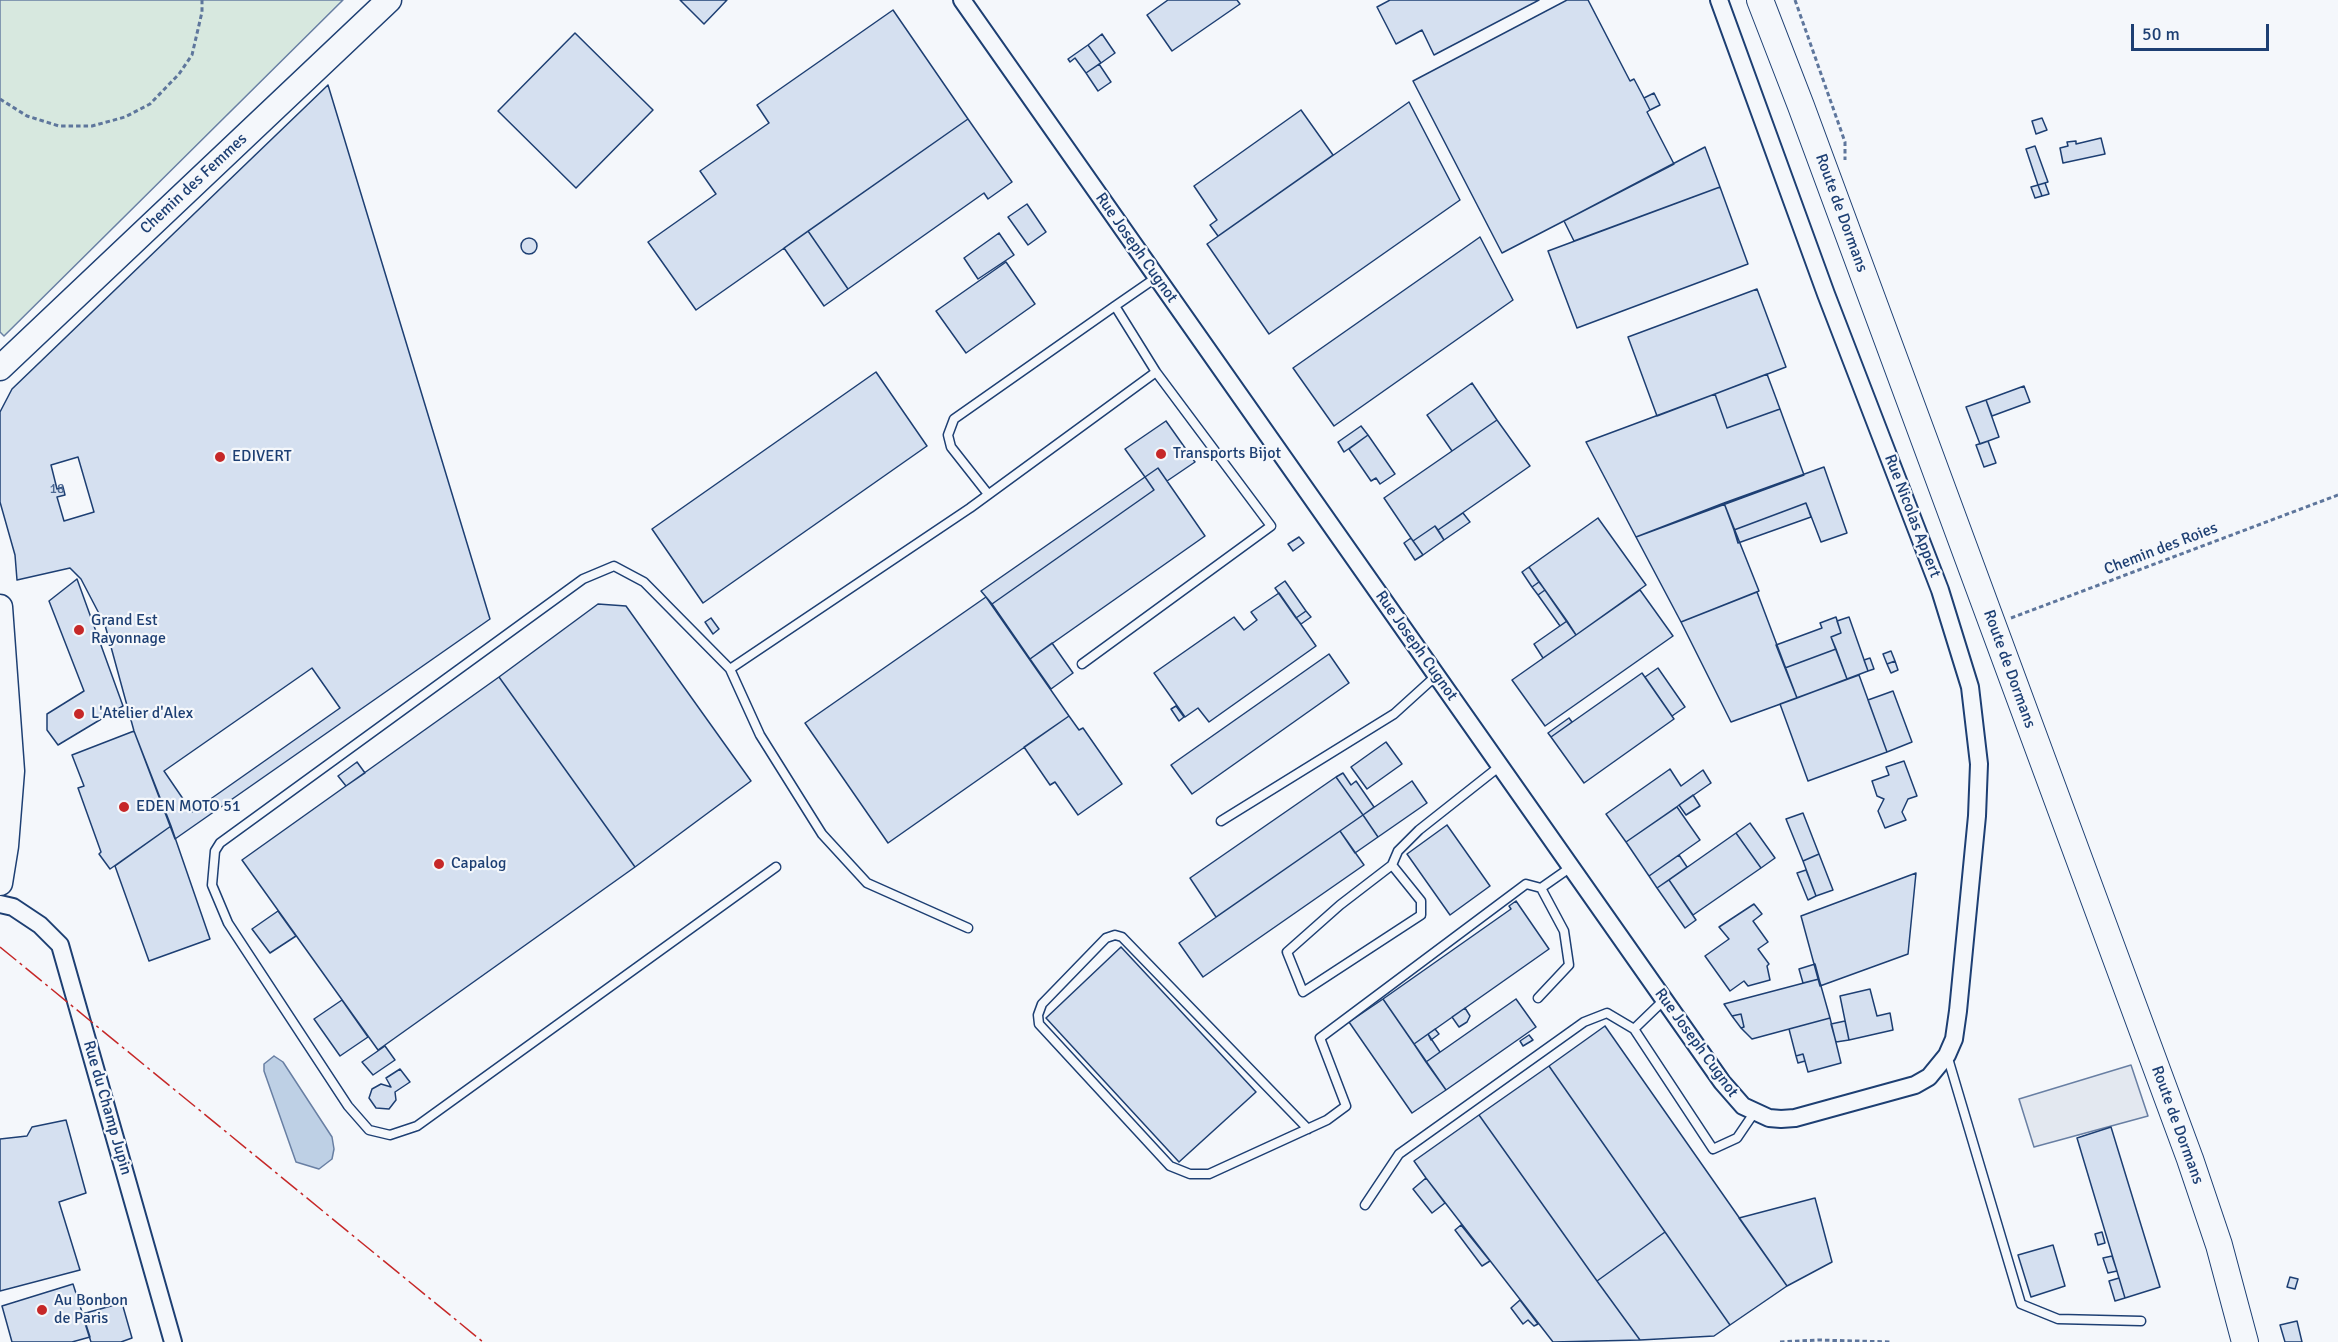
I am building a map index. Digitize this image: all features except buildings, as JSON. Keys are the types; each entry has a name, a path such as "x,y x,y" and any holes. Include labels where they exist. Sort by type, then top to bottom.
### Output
{"main road":[{"name":"Route de Dormans","path":"1760,0 1828,178 2190,1159 2219,1245 2245,1342"}],"street":[{"name":"Chemin des Femmes","path":"0,368 389,0"},
{"name":"Rue Joseph Cugnot","path":"962,0 1664,1000 1734,1097 1754,1113"},
{"name":"Rue Nicolas Appert","path":"1719,0 1826,294 1940,590 1970,687 1976,728 1979,789 1958,1011 1954,1039 1947,1055"},
{"path":"0,607 6,764 6,846 0,883"},
{"name":"Rue du Champ Jupin","path":"0,904 13,908 40,925 60,945 173,1342"},
{"path":"1754,1113 1769,1119 1794,1118 1891,1092 1929,1077 1947,1055"}],"lane":[{"path":"988,494 951,447 948,435 954,419 1157,277"},
{"path":"1082,664 1271,526 1156,372 1115,306"},
{"path":"730,669 988,494 1156,372"},
{"path":"776,867 417,1126 390,1135 369,1130 348,1106 228,923 212,885 215,851 220,843 583,579 614,566 644,582 730,669 760,735 822,834 867,883 968,928"},
{"path":"1221,821 1394,714 1437,675"},
{"path":"1392,865 1421,902 1421,915 1304,992 1287,952 1340,905 1392,865 1398,851 1419,830 1500,766"},
{"path":"1541,888 1571,867"},
{"path":"1308,1129 1122,937 1114,935 1107,938 1042,1004 1038,1015 1039,1024 1176,1170 1190,1174 1209,1174 1328,1120 1346,1106 1320,1038 1526,884 1541,888 1564,931 1569,964 1538,998"},
{"path":"1634,1029 1664,1000"},
{"path":"1365,1205 1399,1154 1584,1022 1607,1013 1634,1029 1713,1149 1737,1138 1754,1113"},
{"path":"1947,1055 2021,1304 2058,1319 2141,1321"}],"path":[{"path":"0,99 27,116 59,126 92,126 125,117 150,104 179,74 192,55 202,12 202,0"},
{"path":"1795,0 1845,142 1845,161 1836,174 1828,178"},
{"name":"Chemin des Roies","path":"1992,624 2338,495"},
{"path":"1780,1342 1818,1340 1892,1342"}],"shaded area":[{"path":"0,0 343,0 4,336 0,332"},
{"path":"2131,1065 2148,1116 2034,1147 2019,1099"}],"water":[{"path":"274,1056 283,1062 332,1137 334,1149 332,1159 319,1169 296,1162 264,1071 264,1064"}],"power":[{"path":"0,947 483,1342"}],"place":[{"name":"Transports Bijot","path":"1161,454"},
{"name":"EDIVERT","path":"220,457"},
{"name":"Grand Est Rayonnage","path":"79,630"},
{"name":"L'Atelier d'Alex","path":"79,714"},
{"name":"EDEN MOTO 51","path":"124,807"},
{"name":"Capalog","path":"439,864"},
{"name":"Au Bonbon de Paris","path":"42,1310"}]}
